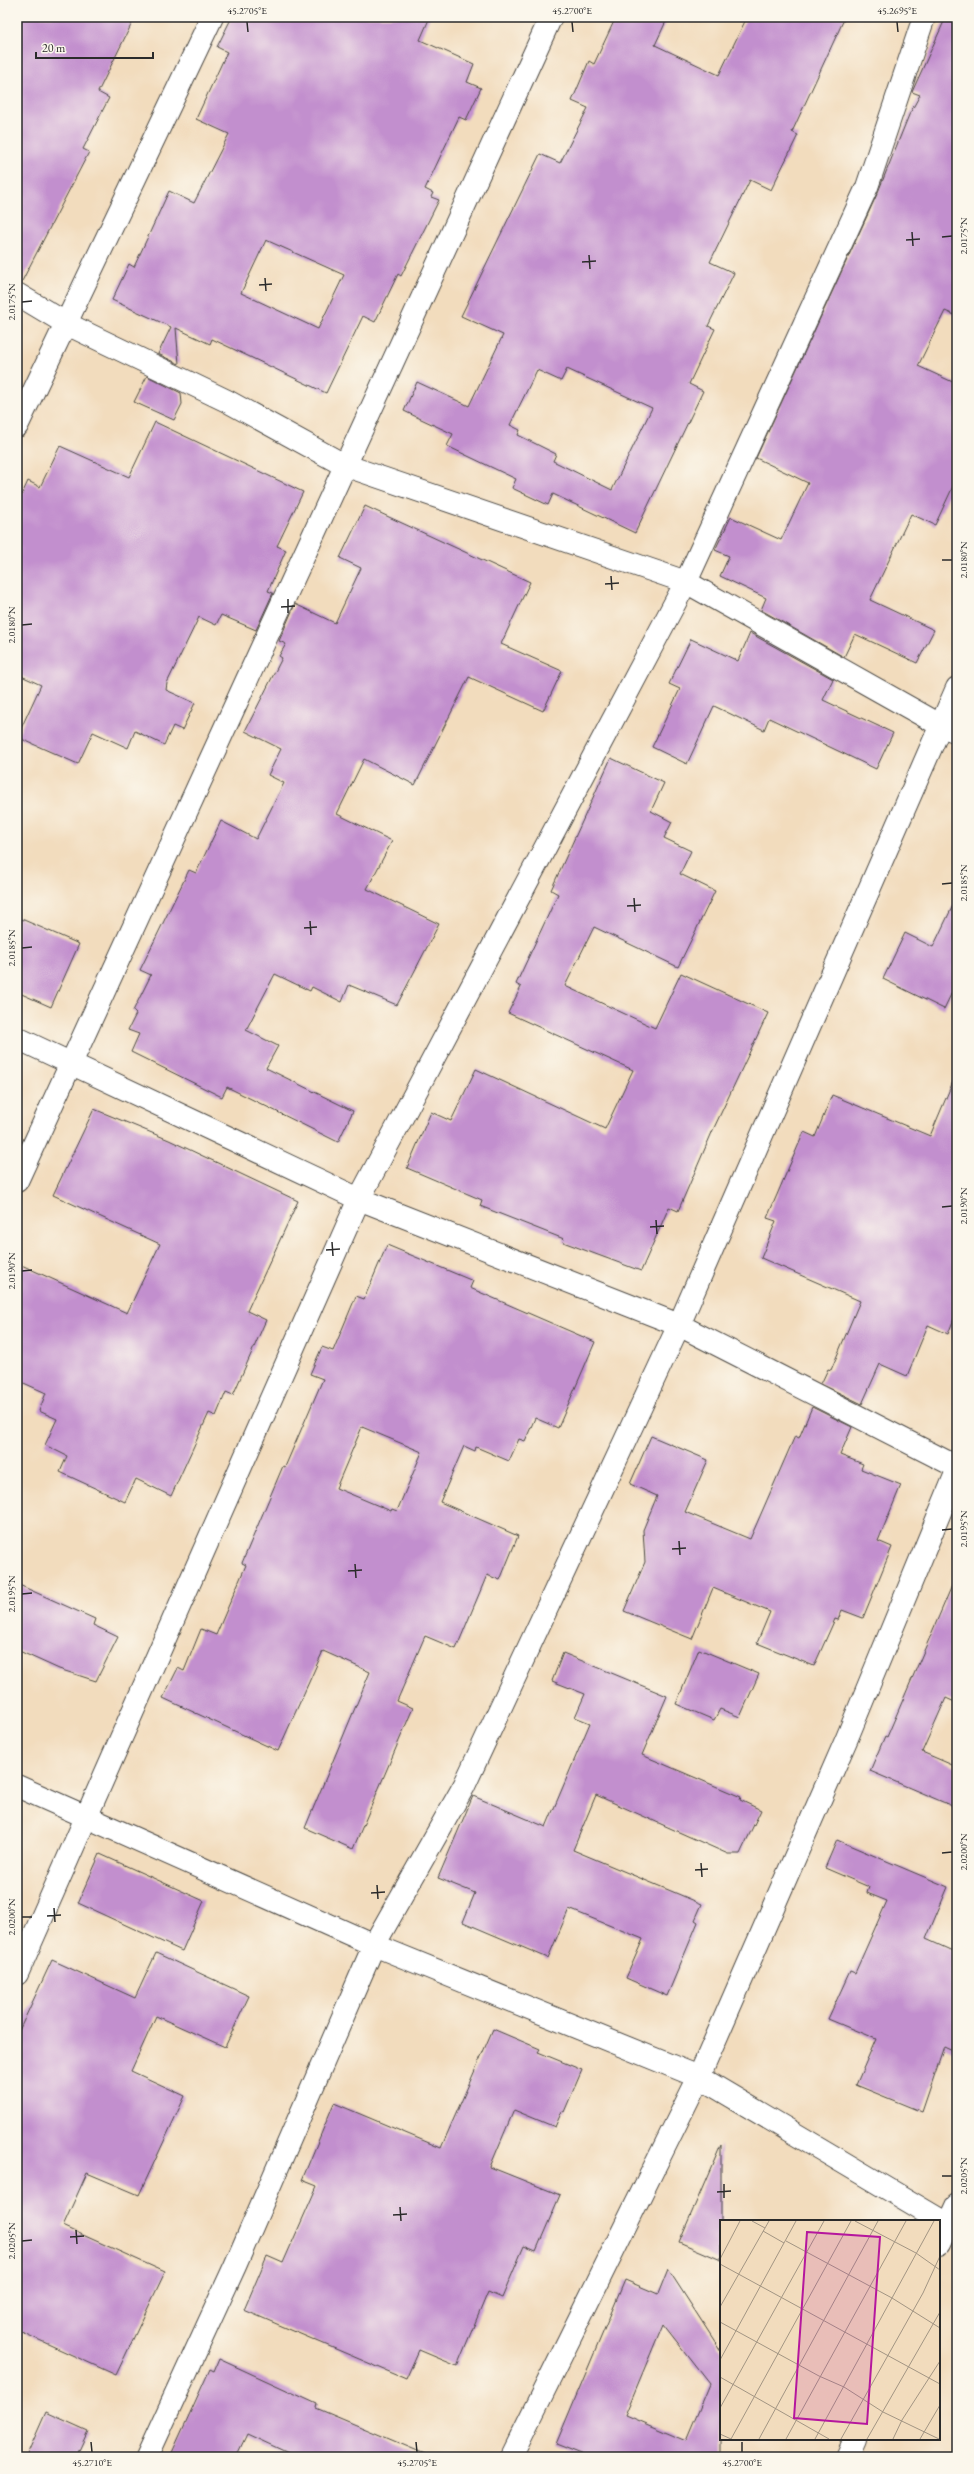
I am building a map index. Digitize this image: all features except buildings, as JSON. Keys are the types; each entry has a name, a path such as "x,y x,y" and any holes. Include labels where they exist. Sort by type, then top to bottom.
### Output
{"street":[{"path":"17,426 67,324 212,17"},
{"path":"17,1181 70,1062 551,17"},
{"path":"17,1974 359,1199 686,582 867,188 924,17"},
{"path":"17,294 67,324 228,401 344,465 686,582 949,728"},
{"path":"147,2457 235,2266 374,1945 464,1786 679,1325 949,728 957,688"},
{"path":"17,1038 359,1199 679,1325 957,1467"},
{"path":"511,2457 699,2078 847,1738 957,1471"},
{"path":"17,1786 374,1945 699,2078 929,2220"},
{"path":"948,2232 957,2204"},
{"path":"846,2457 854,2440"}]}
